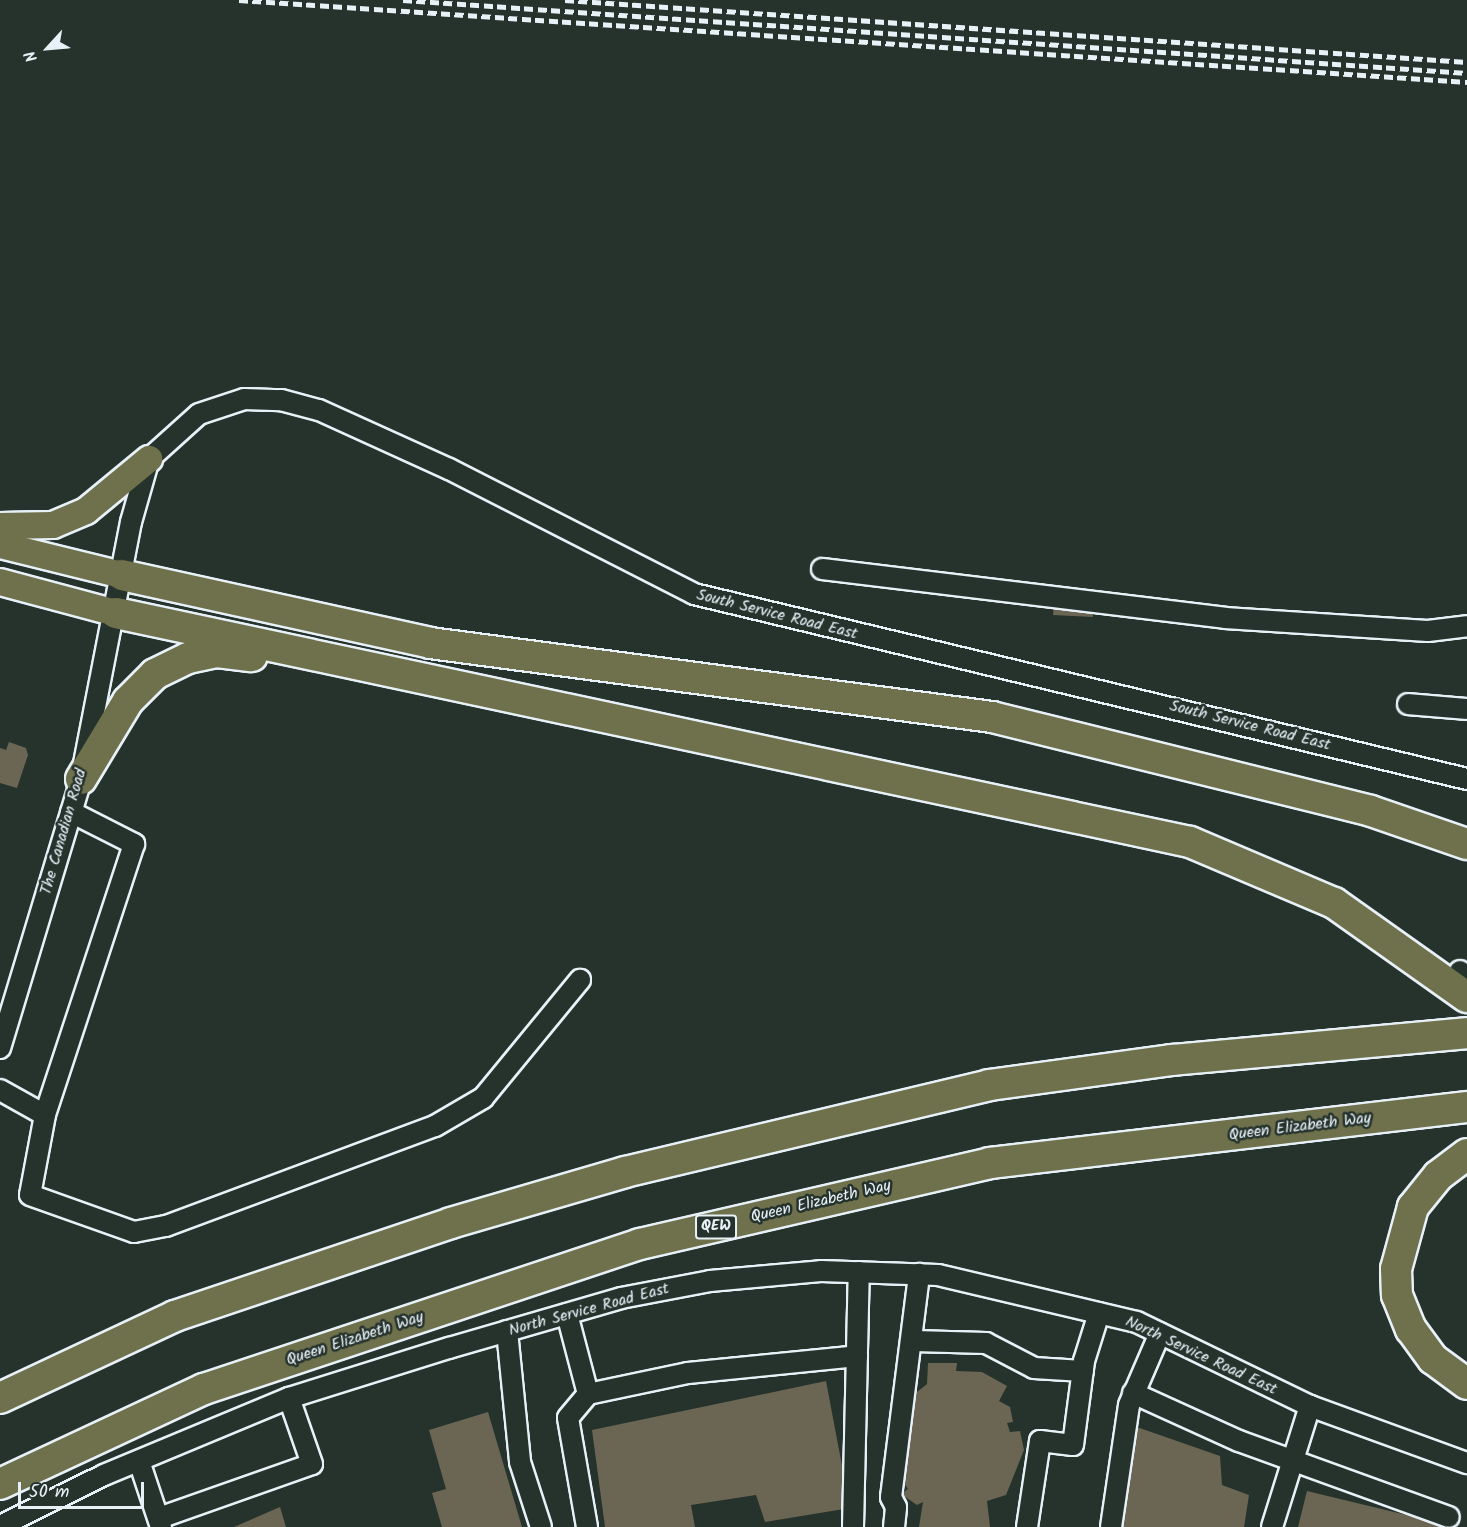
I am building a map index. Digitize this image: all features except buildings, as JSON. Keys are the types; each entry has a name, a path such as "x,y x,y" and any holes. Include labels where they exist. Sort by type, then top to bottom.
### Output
{"highway":[{"path":"122,575 430,643 992,717 1371,811 1467,844"},
{"path":"116,613 1190,842 1334,903 1459,981"},
{"path":"81,779 128,701 155,674 188,658 217,652 300,663 341,661"},
{"path":"0,1398 175,1316 451,1223 625,1172 989,1085 1172,1060 1467,1033"},
{"name":"Queen Elizabeth Way","path":"0,1484 204,1389 640,1244 990,1163 1467,1107"},
{"path":"1467,1154 1438,1176 1413,1207 1396,1269 1397,1294 1411,1329 1433,1359 1467,1384"}],"main road":[{"path":"0,526 53,525 86,511 150,459"},
{"path":"0,545 122,575"},
{"path":"0,582 116,613"}],"street":[{"name":"South Service Road East","path":"150,459 199,414 244,399 281,399 319,410 449,469 694,594 1467,779"},
{"path":"116,613 122,575 150,459"},
{"path":"822,569 1225,618 1428,631 1467,626"},
{"name":"The Canadian Road","path":"0,1048 81,779 116,613"},
{"path":"1408,704 1467,709"},
{"path":"71,812 134,844 45,1114 30,1195 134,1232 165,1226 435,1125 483,1098 580,980"},
{"path":"0,1090 45,1114"},
{"path":"853,1527 859,1272"},
{"name":"North Service Road East","path":"0,1526 139,1461 289,1398 507,1331 567,1314 710,1281 859,1272 919,1274 1099,1313 1160,1333 1310,1406 1467,1463"},
{"path":"894,1527 896,1507 891,1497 914,1341 919,1274"},
{"path":"1027,1527 1040,1441 1073,1445 1083,1371 1099,1313"},
{"path":"567,1314 588,1394"},
{"path":"507,1331 520,1462 541,1527"},
{"path":"1111,1527 1133,1393 1160,1333"},
{"path":"914,1341 986,1343 1034,1368 1083,1371"},
{"path":"586,1527 568,1418 588,1394 699,1371 857,1356"},
{"path":"1133,1393 1293,1461 1449,1517"},
{"path":"139,1461 160,1522 312,1464 289,1398"},
{"path":"1272,1527 1310,1406"}],"railway":[{"path":"239,0 1467,82"},
{"path":"403,0 1467,73"},
{"path":"565,0 1467,62"}]}
